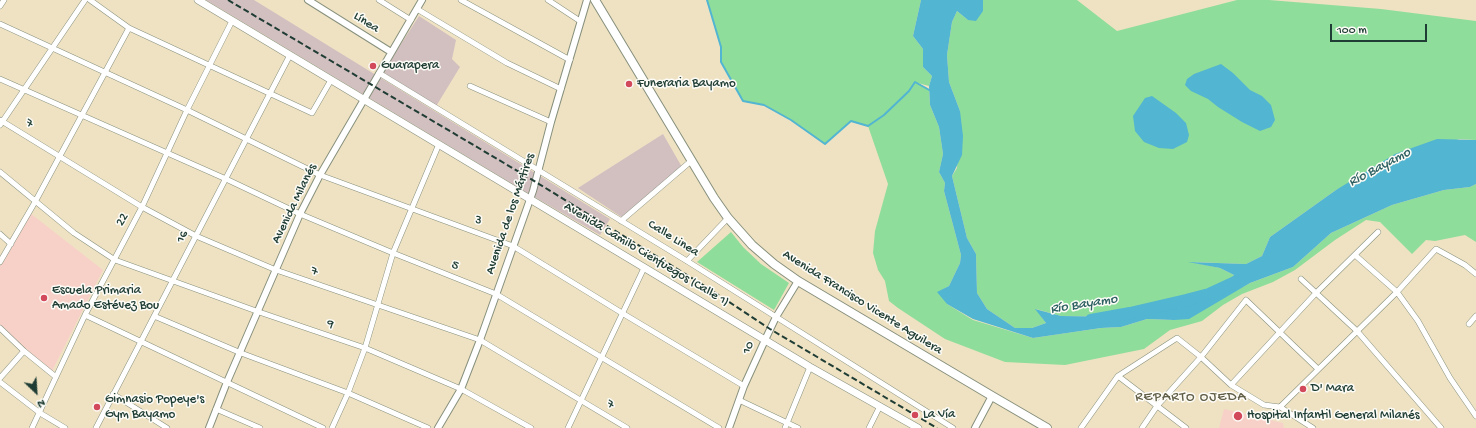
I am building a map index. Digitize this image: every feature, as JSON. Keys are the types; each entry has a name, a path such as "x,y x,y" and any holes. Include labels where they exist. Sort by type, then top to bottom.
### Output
{"main road":[{"name":"Avenida Camilo Cienfuegos (Calle 1)","path":"198,0 331,80 364,98 810,367 918,428"},
{"name":"Avenida Francisco Vicente Aguilera","path":"595,0 691,161 728,218 752,245 774,264 798,280 1047,428"}],"street":[{"path":"0,6 4,0"},
{"path":"1,122 85,0"},
{"path":"90,0 129,28 312,113 331,80"},
{"name":"Línea","path":"308,0 391,52"},
{"path":"379,0 411,20"},
{"name":"Avenida Milanés","path":"209,428 227,382 259,312 300,214 320,175 422,0"},
{"path":"461,0 570,60"},
{"path":"548,0 580,21"},
{"name":"Avenida de los Mártires","path":"438,428 461,389 530,199 587,0"},
{"path":"417,9 507,63 561,89"},
{"name":"22","path":"32,428 85,315 142,207 187,110 232,20"},
{"name":"3","path":"0,24 187,110 320,175 513,246 744,386"},
{"path":"0,262 83,116 129,28"},
{"name":"16","path":"96,428 290,55"},
{"name":"Calle Linea","path":"379,73 687,261 953,428"},
{"name":"5","path":"0,79 226,179 300,214 393,254 496,294 719,428"},
{"path":"470,86 551,122"},
{"name":"7","path":"1,122 60,156 142,207 196,236 276,270 480,340 627,428"},
{"path":"332,428 348,393 365,348 393,254 438,144"},
{"path":"621,221 691,161"},
{"name":"9","path":"0,172 74,234 115,260 172,282 365,348 461,389 531,428"},
{"path":"687,261 728,218"},
{"path":"1231,385 1316,293 1378,232"},
{"path":"0,234 11,244"},
{"path":"1280,407 1397,292 1436,249 1465,265 1476,274"},
{"path":"1355,255 1397,292 1418,321 1450,378 1476,416"},
{"path":"568,428 644,268"},
{"path":"1301,279 1357,331 1441,428"},
{"name":"10","path":"729,428 744,386 765,340 776,317 798,280"},
{"path":"1142,428 1158,406 1246,300 1318,369"},
{"path":"85,315 323,428"},
{"path":"154,316 241,353 348,393 428,428"},
{"path":"1469,324 1476,316"},
{"path":"0,328 24,351 56,377"},
{"path":"1081,428 1118,376 1177,338 1231,385 1264,405 1280,407 1313,428"},
{"path":"0,378 24,351"},
{"path":"784,428 810,367"},
{"path":"1118,376 1186,428"},
{"path":"0,382 40,413 65,428"},
{"path":"113,394 167,428"},
{"path":"975,428 992,396"},
{"path":"739,400 798,428"},
{"path":"869,428 880,406"},
{"path":"216,409 260,428"}],"shaded area":[{"path":"206,0 254,0 610,219 600,235"},
{"path":"419,16 456,40 452,59 460,67 435,108 383,72"},
{"path":"663,134 682,167 623,218 578,188"},
{"name":"Escuela Primaria Amado Estévez Bou","path":"30,213 103,270 51,373 0,327 0,266"},
{"name":"Hospital Infantil General Milanés","path":"1224,409 1283,423 1284,428 1219,428"}],"green space":[{"path":"707,0 921,0 913,36 923,49 923,67 932,76 929,86 918,83 929,89 930,105 939,127 943,154 939,172 945,183 944,191 961,255 960,263 949,286 942,290 947,304 973,320 1033,338 1101,328 1121,327 1147,319 1174,320 1250,283 1293,267 1331,233 1392,205 1444,190 1470,187 1476,184 1476,242 1465,235 1435,241 1426,240 1412,254 1380,222 1366,220 1335,240 1295,270 1273,282 1242,294 1223,305 1202,321 1170,330 1144,349 1065,365 1005,362 945,339 889,301 885,281 878,270 873,253 875,231 888,184 868,126 851,121 825,144 791,120 764,105 743,101 721,62 721,46"},
{"path":"983,0 1077,0 1117,31 1237,0 1269,0 1381,9 1476,21 1476,140 1459,139 1336,190 1270,237 1262,256 1246,264 1191,262 1220,268 1234,275 1216,294 1180,307 1127,317 1061,316 1036,309 1046,323 1032,328 1015,328 987,309 977,293 976,254 967,238 952,176 957,168 960,111 949,82 947,55 952,22 957,11 968,20 983,11"},
{"path":"731,232 743,247 761,264 789,283 774,310 697,262"}],"water":[{"path":"921,0 983,0 983,11 976,21 968,20 957,11 952,22 947,55 949,82 960,111 963,136 962,155 952,176 967,238 976,254 977,293 987,309 1015,328 1032,328 1046,323 1035,309 1061,316 1127,317 1180,307 1215,294 1234,275 1220,268 1188,262 1246,264 1262,256 1270,237 1336,190 1395,154 1437,139 1476,140 1476,184 1470,187 1444,190 1392,205 1331,233 1293,267 1250,283 1189,319 1147,319 1121,327 1101,328 1033,338 973,319 947,304 937,292 949,286 960,263 961,255 944,191 945,183 939,172 943,154 939,127 930,105 929,86 932,76 923,67 923,49 913,36"},
{"path":"1221,64 1233,73 1250,90 1262,96 1271,105 1275,120 1271,127 1260,131 1242,122 1208,99 1191,91 1185,85 1187,79 1194,74"},
{"path":"1152,96 1176,113 1186,123 1189,135 1187,142 1173,149 1159,148 1144,142 1135,131 1133,116 1145,98"}],"waterway":[{"path":"707,0 721,47 721,62 743,101 764,105 791,120 825,144 851,121 868,126 884,115 909,91 915,82 931,91"},
{"name":"Río Bayamo","path":"1091,320 1130,313 1209,294 1235,282"}],"railway":[{"path":"228,0 526,176 708,288 770,329 937,428"}],"place":[{"name":"Guarapera","path":"373,66"},
{"name":"Funeraria Bayamo","path":"629,84"},
{"name":"Escuela Primaria Amado Estévez Bou","path":"44,298"},
{"name":"D' Mara","path":"1303,389"},
{"name":"Gimnasio Popeye's Gym Bayamo","path":"97,407"},
{"name":"La Vía","path":"915,415"},
{"name":"Hospital Infantil General Milanés","path":"1238,416"}],"district":[{"name":"REPARTO OJEDA","path":"1191,398"}]}
